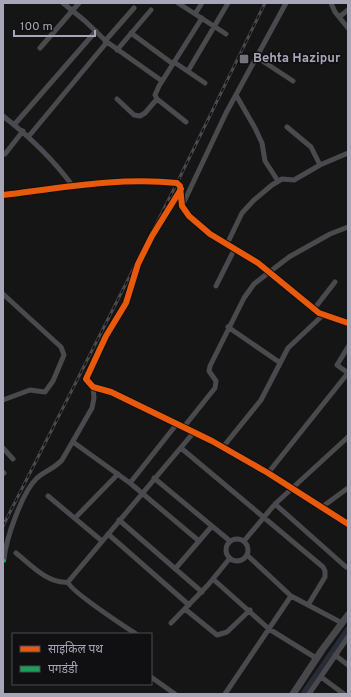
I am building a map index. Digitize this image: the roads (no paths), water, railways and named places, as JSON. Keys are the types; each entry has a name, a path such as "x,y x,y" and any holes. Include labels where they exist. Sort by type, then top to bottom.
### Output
{"street":[{"path":"64,3 116,50 162,81"},
{"path":"40,48 79,3"},
{"path":"178,3 226,34"},
{"path":"195,14 202,3"},
{"path":"188,71 228,3"},
{"path":"182,206 236,95 258,58 286,3"},
{"path":"331,3 339,18 348,28"},
{"path":"29,136 134,8"},
{"path":"116,50 151,10"},
{"path":"339,18 348,10"},
{"path":"186,122 157,99 156,93 202,18"},
{"path":"14,125 96,31"},
{"path":"131,33 205,83"},
{"path":"258,58 293,80"},
{"path":"236,95 255,128 262,143 266,161 278,181"},
{"path":"117,99 134,115 140,116 143,115 157,99"},
{"path":"3,116 29,136 54,162 72,185"},
{"path":"287,127 311,147 320,165"},
{"path":"5,154 23,131"},
{"path":"227,244 247,207 278,181 294,180 320,165 348,154"},
{"path":"3,195 72,185 106,183 179,184 181,189 182,206 189,216 210,234 236,248 269,271 323,315 348,323"},
{"path":"4,559 8,536 30,487 40,476 59,464 92,408 94,398 93,387 86,378 106,336 126,303 138,264 159,222 181,189"},
{"path":"183,428 215,388 216,381 209,371 210,366 228,327 248,292 269,271 305,248 335,232 348,227"},
{"path":"216,286 236,248"},
{"path":"314,309 335,282"},
{"path":"3,294 61,347 64,355 53,381 45,392 30,390 3,400"},
{"path":"223,447 258,405 279,362 288,348 323,315"},
{"path":"228,327 279,362"},
{"path":"268,474 348,373 338,364 348,348"},
{"path":"93,387 111,392 223,447 348,524"},
{"path":"130,483 176,425"},
{"path":"68,582 141,493 194,432"},
{"path":"244,541 275,504 348,438"},
{"path":"73,442 130,483 199,541"},
{"path":"3,448 13,459"},
{"path":"181,448 323,567 325,577 308,605"},
{"path":"75,518 118,474"},
{"path":"154,478 230,541"},
{"path":"322,507 348,488"},
{"path":"48,496 102,541"},
{"path":"275,504 346,567"},
{"path":"342,520 348,517"},
{"path":"119,520 202,592"},
{"path":"175,569 212,526"},
{"path":"108,534 189,605"},
{"path":"237,539 244,541 248,548 247,555 238,561 230,558 226,551 230,541 237,539"},
{"path":"16,553 46,576 59,582 68,582"},
{"path":"247,555 291,596 342,623"},
{"path":"172,623 202,592 230,558"},
{"path":"213,579 250,610 269,629 316,658"},
{"path":"68,582 69,585 83,597 135,633"},
{"path":"226,694 291,596"},
{"path":"185,609 217,634 227,632 250,610"},
{"path":"293,694 316,658 348,615"},
{"path":"309,694 347,640"},
{"path":"335,655 348,665"},
{"path":"321,677 344,694"},
{"path":"152,678 175,694"}],"waterway":[{"path":"303,694 348,629"}],"railway":[{"path":"3,526 177,183 265,3"}],"place":[{"name":"Behta Hazipur","path":"244,59"}]}
